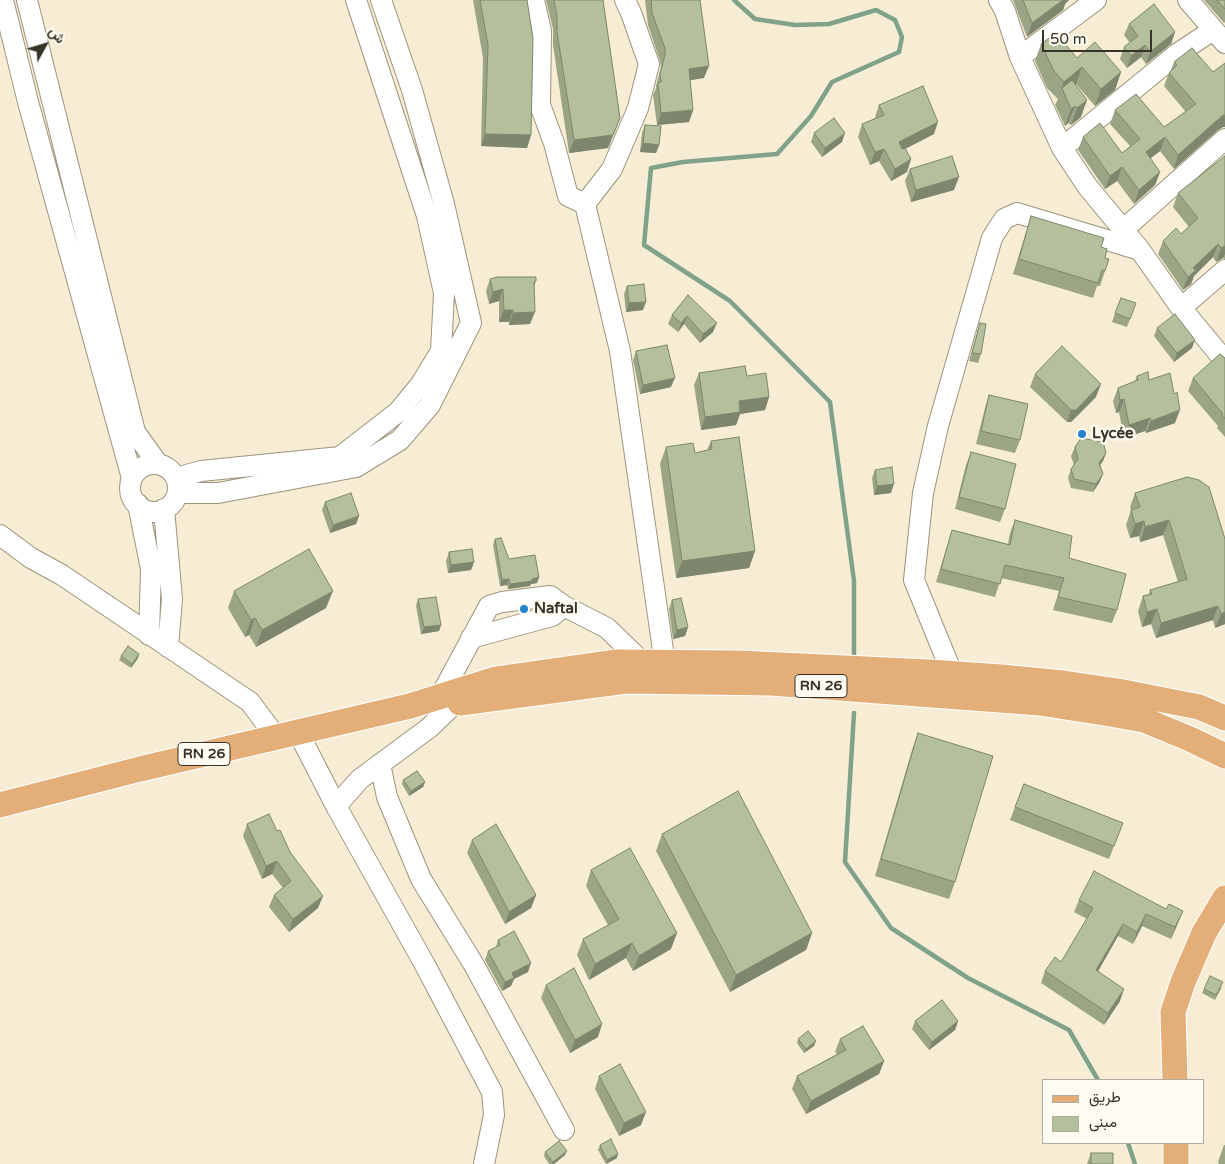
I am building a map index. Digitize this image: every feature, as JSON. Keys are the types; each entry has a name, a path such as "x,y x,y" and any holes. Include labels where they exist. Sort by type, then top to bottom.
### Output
{"main road":[{"name":"RN 26","path":"448,700 496,679 615,662 738,663 952,673 1072,684 1198,707 1225,718"},
{"name":"RN 26","path":"0,805 140,769 410,706 448,700 626,681 771,683 1040,703 1144,720 1217,752"},
{"path":"1198,707 1225,708"},
{"path":"1217,752 1225,768"},
{"path":"1175,1079 1174,1012 1183,982 1204,933 1225,898"},
{"path":"1176,1144 1176,1164"}],"street":[{"path":"3,0 28,102 132,478 132,494 138,504 151,569 149,634"},
{"path":"27,0 135,432 158,464"},
{"path":"177,485 201,471 340,457 398,412 421,384 441,351 444,294 427,216 356,0"},
{"path":"177,485 218,493 356,467 400,440 430,406 471,323 444,204 412,90 381,0"},
{"path":"534,0 540,31 540,105 554,142 568,196 585,204"},
{"path":"585,204 612,169 638,108 649,64 625,0"},
{"path":"999,0 1005,11 1020,56 1062,148 1087,186 1124,229 1181,308 1225,361"},
{"path":"1020,56 1096,0"},
{"path":"1062,148 1177,54 1219,36 1188,0"},
{"path":"1124,229 1225,139"},
{"path":"585,204 620,351 654,663"},
{"path":"952,673 914,580 922,493 992,238 1004,219 1016,213 1140,250"},
{"path":"1181,308 1225,270"},
{"path":"132,478 143,466 158,464 166,467 177,485 175,500 164,510 149,511 138,504"},
{"path":"164,510 172,599 168,647"},
{"path":"0,535 31,558 62,575 250,702 287,735 336,806 426,965 492,1092 494,1115 484,1164"},
{"path":"336,806 360,779 429,728 448,700 471,638 488,606 502,602 550,596 564,606 607,628 654,663"},
{"path":"471,638 552,616 564,606"},
{"path":"380,764 387,798 422,879 474,965 564,1130"}],"building":[{"path":"480,0 527,0 533,38 531,135 485,134 488,45"},
{"path":"554,0 603,0 620,118 613,135 574,140 557,32"},
{"path":"651,0 700,0 709,66 689,69 693,110 661,113 658,83 661,82 660,74 665,48 652,13"},
{"path":"1023,0 1063,0 1032,23"},
{"path":"1217,0 1225,0 1225,9"},
{"path":"1154,4 1175,32 1150,52 1145,45 1131,56 1124,47 1138,36 1129,24"},
{"path":"1056,33 1077,58 1095,42 1121,72 1101,89 1082,67 1064,82 1054,71 1041,44"},
{"path":"1192,48 1213,72 1225,63 1225,115 1178,155 1165,137 1146,152 1160,172 1139,190 1122,167 1110,176 1083,137 1100,123 1122,153 1140,139 1115,110 1136,94 1164,127 1196,104 1169,73 1177,65 1174,62"},
{"path":"1072,80 1087,100 1077,108 1075,106 1071,109 1062,88"},
{"path":"923,86 938,122 899,142 902,149 905,148 911,159 895,169 884,149 875,152 862,124 884,115 879,105"},
{"path":"834,118 845,133 825,148 814,133"},
{"path":"645,125 661,126 659,145 643,143"},
{"path":"952,156 959,177 916,190 910,169"},
{"path":"1225,156 1225,246 1221,248 1218,244 1193,268 1196,270 1188,277 1163,241 1176,228 1181,234 1198,218 1178,193"},
{"path":"1031,216 1104,238 1101,247 1107,249 1105,258 1109,259 1105,271 1102,270 1098,283 1019,259"},
{"path":"498,277 536,277 534,282 535,312 513,313 513,310 504,310 503,289 493,292 490,279"},
{"path":"644,284 646,302 629,303 627,286"},
{"path":"688,295 717,323 703,334 687,316 681,323 672,315"},
{"path":"1121,298 1136,303 1130,319 1115,313"},
{"path":"1175,314 1195,340 1177,353 1157,328"},
{"path":"980,323 986,324 981,354 972,353"},
{"path":"667,345 675,378 643,385 636,351"},
{"path":"1062,346 1101,384 1076,410 1071,410 1035,374"},
{"path":"1220,354 1225,358 1225,419 1193,378"},
{"path":"745,366 747,376 766,373 769,397 739,401 740,412 705,417 699,373"},
{"path":"1148,372 1149,380 1170,373 1174,394 1177,392 1180,410 1151,421 1150,418 1129,425 1124,399 1120,400 1118,388 1138,380 1137,376"},
{"path":"989,395 1028,404 1020,440 981,431"},
{"path":"739,437 755,551 682,561 666,447 693,443 695,453 712,449 711,441"},
{"path":"1081,438 1103,442 1106,453 1099,463 1103,474 1096,484 1074,479 1071,469 1078,459 1075,447"},
{"path":"971,452 1016,464 1005,509 959,497"},
{"path":"892,467 894,484 877,486 875,470"},
{"path":"1187,477 1199,480 1209,487 1225,539 1225,612 1221,614 1218,606 1161,623 1157,609 1147,612 1143,596 1152,594 1150,590 1187,579 1169,520 1145,527 1144,521 1135,524 1131,510 1140,507 1135,493"},
{"path":"351,493 359,516 333,525 325,502"},
{"path":"1015,520 1072,536 1069,558 1126,574 1117,610 1058,597 1064,578 1005,565 1000,584 941,569 952,530 1010,545"},
{"path":"501,538 509,559 535,555 539,577 532,579 532,581 510,584 509,579 502,580 495,539"},
{"path":"309,549 333,591 262,630 255,618 251,620 234,591"},
{"path":"472,549 474,562 451,565 449,552"},
{"path":"436,597 441,625 424,627 418,599"},
{"path":"681,598 688,627 677,630 672,600"},
{"path":"128,646 139,654 132,664 121,656"},
{"path":"918,733 993,756 955,882 881,859"},
{"path":"417,771 425,782 411,791 403,780"},
{"path":"1024,784 1123,823 1114,846 1015,807"},
{"path":"738,791 812,933 736,975 662,834"},
{"path":"269,814 277,831 280,830 290,852 323,896 293,919 274,895 291,881 277,861 266,866 247,824"},
{"path":"496,824 536,895 509,912 472,840"},
{"path":"630,848 677,933 639,956 632,943 595,964 583,939 619,919 591,870"},
{"path":"1094,871 1166,909 1169,904 1183,911 1175,927 1146,914 1137,932 1123,924 1096,970 1124,989 1108,1013 1045,971 1055,957 1061,962 1093,908 1079,900"},
{"path":"514,931 531,963 512,973 514,978 505,982 488,951 500,945 498,940"},
{"path":"574,968 602,1024 575,1040 546,985"},
{"path":"1210,976 1223,982 1216,995 1204,989"},
{"path":"942,1000 958,1021 932,1042 915,1021"},
{"path":"863,1026 884,1061 811,1101 797,1076 846,1050 840,1039"},
{"path":"808,1031 816,1041 806,1049 798,1039"},
{"path":"620,1064 646,1112 624,1123 599,1076"},
{"path":"611,1139 618,1154 607,1160 600,1145"},
{"path":"559,1141 567,1151 553,1162 545,1152"},
{"path":"1091,1153 1113,1153 1113,1164 1091,1164"}],"waterway":[{"path":"734,0 755,19 795,25 829,24 876,10 895,20 902,37 899,52 832,82 811,116 777,154 683,162 651,168 644,245 730,301 830,402 854,581 854,659"},
{"path":"854,713 845,862 891,928 968,978 1069,1030 1097,1079"},
{"path":"1128,1144 1135,1164"}],"place":[{"name":"Lycée","path":"1082,434"},
{"name":"Naftal","path":"524,609"}]}
